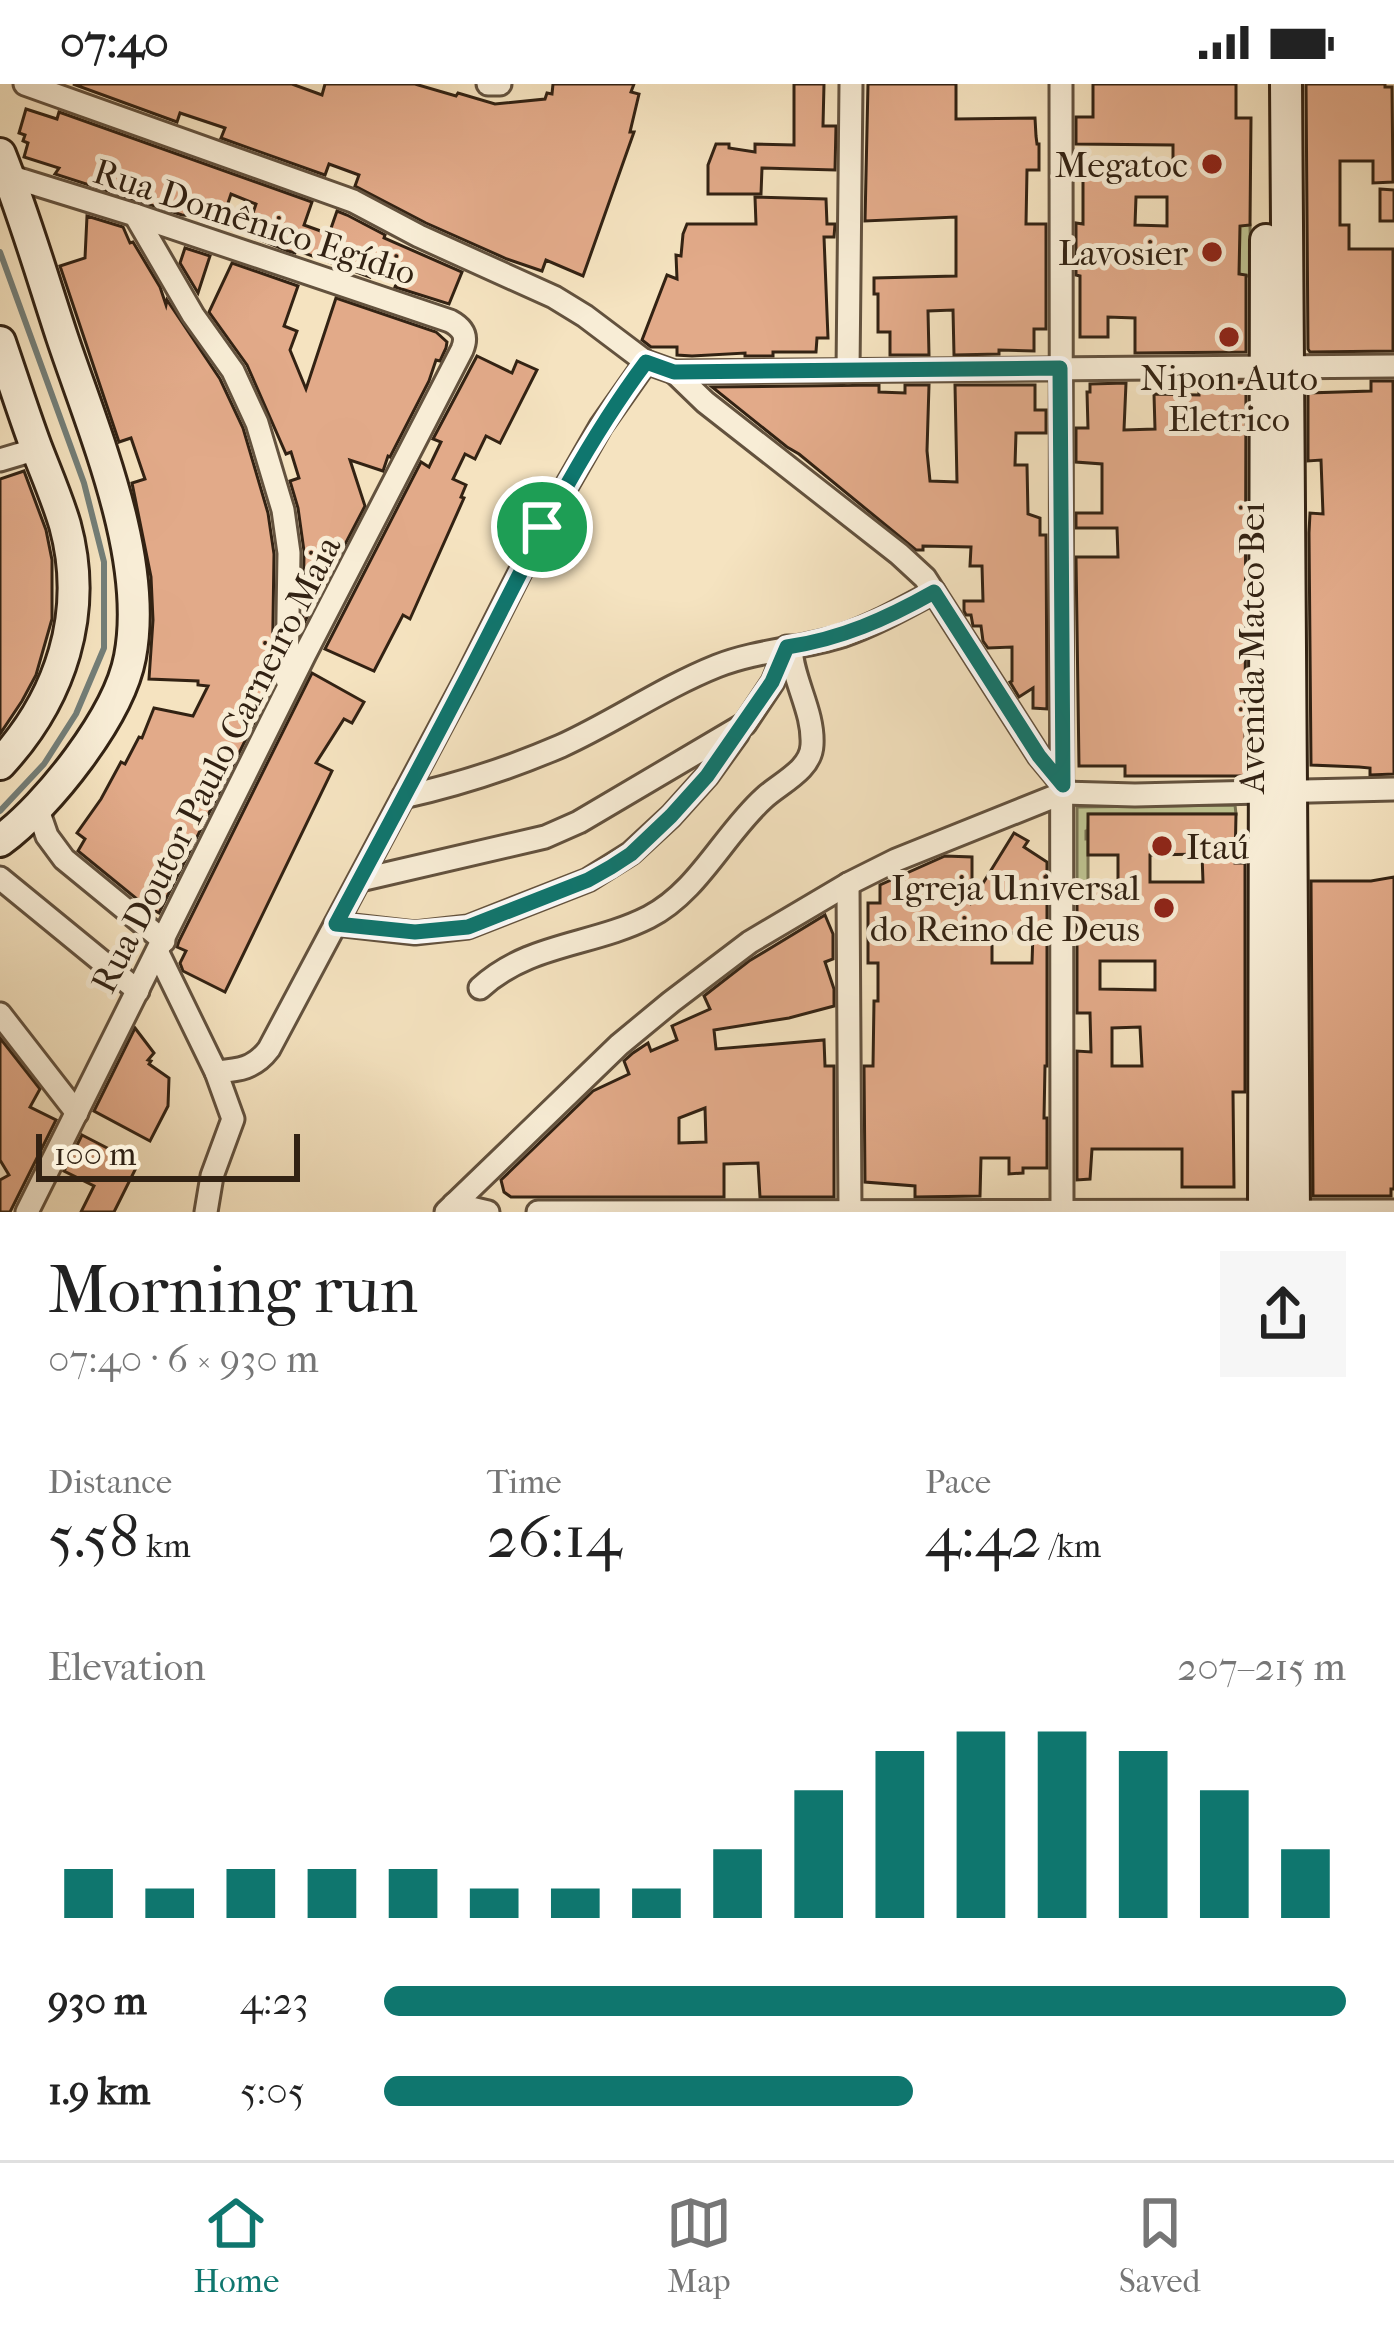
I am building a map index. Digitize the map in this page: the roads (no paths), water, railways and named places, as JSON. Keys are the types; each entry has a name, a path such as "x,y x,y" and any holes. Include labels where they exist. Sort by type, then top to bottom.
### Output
{"main road":[{"name":"Avenida Mateo Bei","path":"1266,84 1277,367"},
{"name":"Avenida Mateo Bei","path":"1279,1211 1277,367 1286,84"},
{"path":"0,841 38,810 71,770 118,690 130,658 133,616 123,526 4,165"},
{"path":"0,342 66,529 72,562 68,649 35,717 0,764"}],"street":[{"path":"25,84 353,201 570,305 646,362 674,372 1394,366"},
{"path":"488,84 500,84"},
{"path":"848,371 851,84"},
{"path":"1061,84 1062,1211"},
{"name":"Rua Domênico Egídio","path":"4,165 450,321 463,330 464,345"},
{"path":"135,214 193,315 233,371 257,423 283,510 289,553 286,692"},
{"name":"Rua Doutor Paulo Carneiro Maia","path":"27,1212 464,345"},
{"path":"216,1072 246,1068 265,1055 542,527 601,425 646,362"},
{"path":"674,372 925,578 1063,789"},
{"path":"0,460 37,449"},
{"path":"403,797 460,783 560,746 706,671 756,653 843,636 934,592"},
{"path":"336,924 415,932 468,927 588,880 631,854 707,776 772,682 789,647"},
{"path":"480,988 513,962 652,916 695,878 765,796 808,762 811,732 789,647"},
{"path":"360,880 560,831 745,724"},
{"path":"450,1208 619,1045 671,1002 750,942 896,860 1063,789 1135,795 1394,789"},
{"path":"38,810 47,836 64,859 161,947 216,1072 233,1119 212,1176 206,1212"},
{"path":"0,878 138,991"},
{"path":"848,884 850,1212"},
{"path":"0,1014 77,1113"},
{"path":"450,1208 488,1212"},
{"path":"538,1212 1394,1211"}],"waterway":[{"path":"0,252 84,483 104,562 104,648 76,714 44,764 0,811"}],"place":[{"name":"Megatoc","path":"1212,164"},
{"name":"Lavosier","path":"1212,252"},
{"name":"Nipon Auto Eletrico","path":"1229,337"},
{"name":"Itaú","path":"1162,846"},
{"name":"Igreja Universal do Reino de Deus","path":"1164,908"}]}
